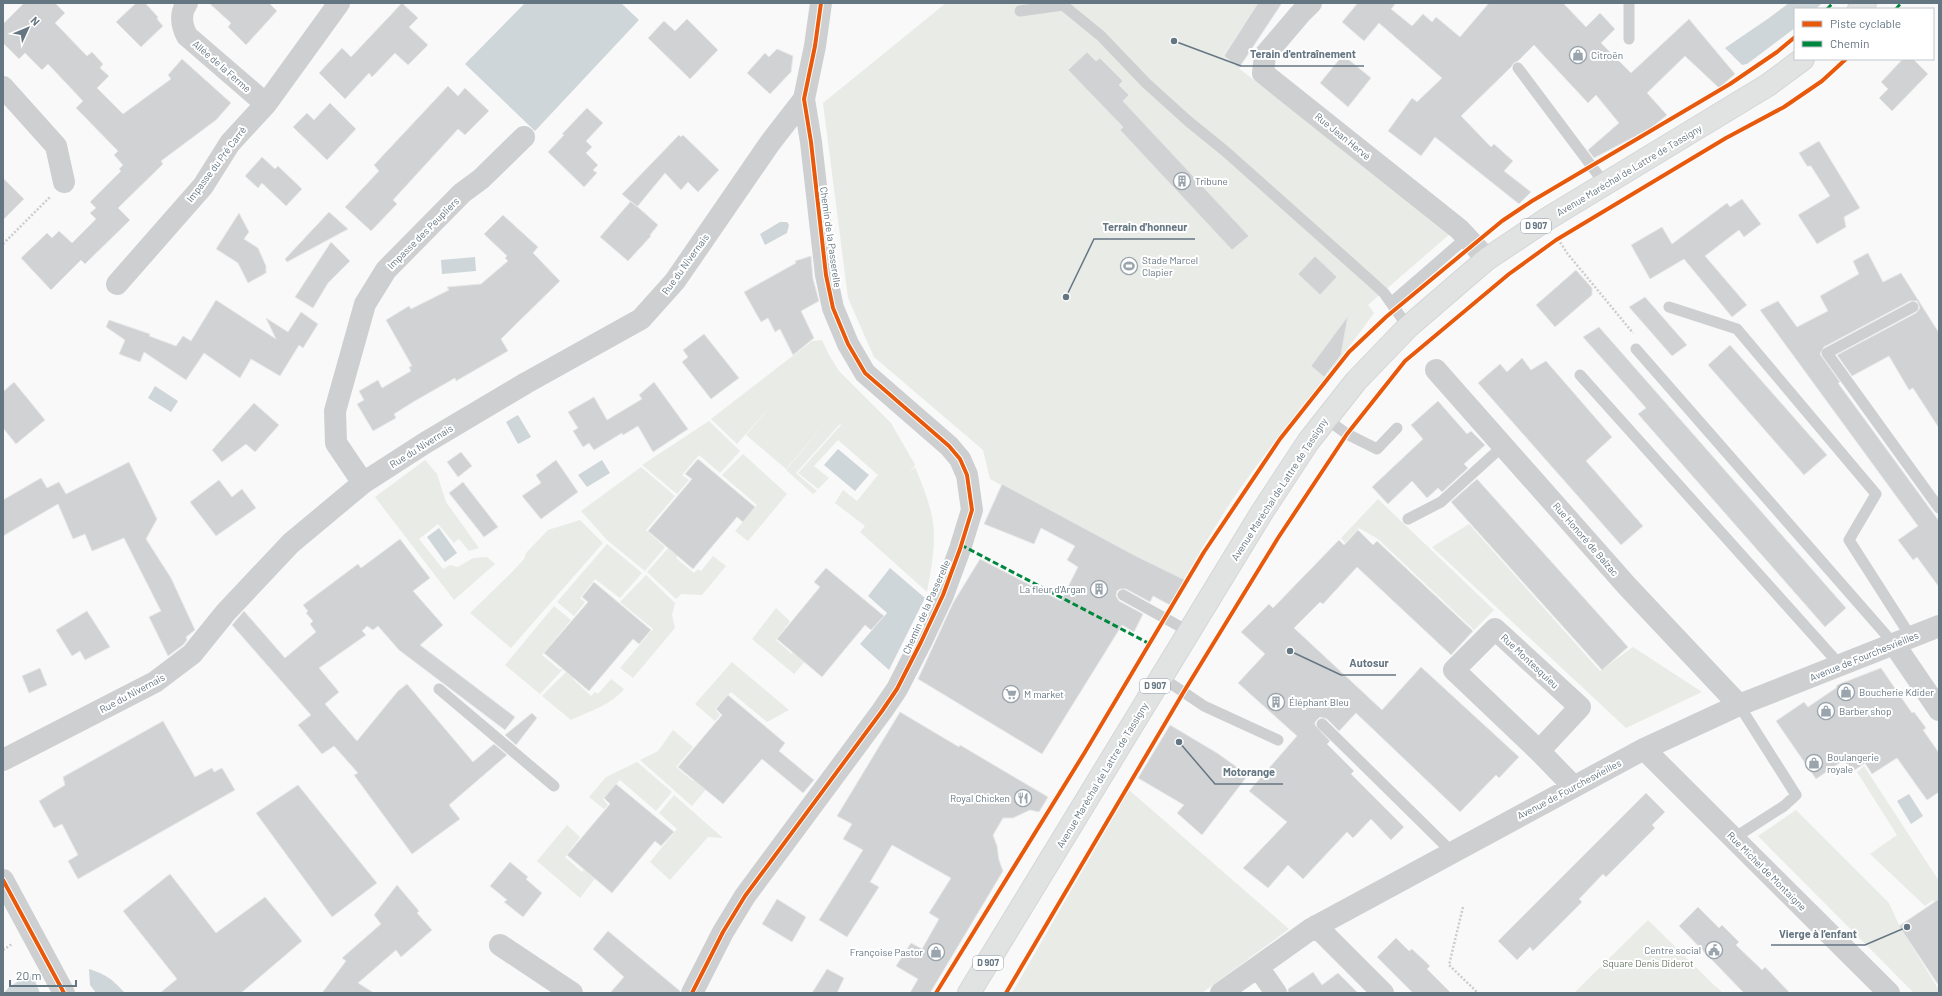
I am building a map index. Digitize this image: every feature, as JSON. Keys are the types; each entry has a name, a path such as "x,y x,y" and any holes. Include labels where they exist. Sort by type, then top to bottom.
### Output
{"main road":[{"name":"Avenue Maréchal de Lattre de Tassigny","path":"970,993 1188,631 1262,512 1325,418 1356,381 1408,327 1487,259 1547,219 1768,85 1802,60"}],"street":[{"name":"Allée de la Ferme","path":"187,3 182,10 183,28 187,36 266,104"},
{"name":"Impasse du Pré Carré","path":"117,284 203,186 230,143 266,104 339,3"},
{"name":"Chemin de la Passerelle","path":"692,993 723,932 745,896 847,761 897,689 922,642 943,595 960,549 972,510 967,475 960,459 949,446 865,373 848,344 836,315 826,275 804,99 815,46 821,3"},
{"name":"Rue Jean Hervé","path":"1311,3 1265,55 1263,72 1467,237 1487,259"},
{"path":"3,87 56,146 64,182"},
{"name":"Rue du Nivernais","path":"3,761 155,682 172,671 192,654 226,612 291,543 364,483 424,442 526,383 582,354 641,319 675,281 762,155 804,99"},
{"name":"Impasse des Peupliers","path":"364,483 336,443 335,411 365,304 386,270 462,193 481,179 524,137"},
{"name":"Rue Honoré de Balzac","path":"1436,370 1504,445 1627,586 1739,705"},
{"name":"Avenue de Fourchesvieilles","path":"1221,993 1316,926 1644,749 1739,705 1939,626"},
{"name":"Rue Montesquieu","path":"1539,751 1580,707 1495,629 1454,670 1539,751 1574,787"},
{"path":"1902,640 1939,710"},
{"name":"Rue Michel de Montaigne","path":"1644,749 1889,993"},
{"path":"3,880 64,993"},
{"path":"1316,926 1383,993"},
{"path":"500,945 572,993"},
{"path":"1258,967 1276,993"}],"lane":[{"path":"1629,3 1629,39"},
{"path":"1020,11 1063,5 1101,36 1146,83 1178,112 1225,151 1372,282 1391,303 1408,327"},
{"path":"1518,68 1605,184"},
{"path":"1391,303 1467,237"},
{"path":"1669,307 1737,329 1876,494 1849,540 1902,640"},
{"path":"1913,307 1827,352 1939,508"},
{"path":"1636,349 1902,640"},
{"path":"1580,375 1840,665"},
{"path":"1325,418 1347,434 1377,449 1397,428"},
{"path":"1408,519 1440,502 1504,445"},
{"path":"1123,595 1188,631"},
{"path":"1161,677 1204,706 1278,740"},
{"path":"439,689 554,786"},
{"path":"1734,838 1784,806 1796,795 1739,705"},
{"path":"1322,724 1452,852"}],"path":[{"path":"3,244 64,182"},
{"path":"1558,239 1567,253 1635,336 1636,349"},
{"path":"1463,907 1449,965 1478,993"},
{"path":"3,950 18,940"}],"green space":[{"name":"Stade Marcel Clapier","path":"946,3 1258,3 1223,56 1451,233 1368,305 1374,313 1239,490 1217,523 1183,581 990,479 983,450 874,357 848,298 823,103"},
{"path":"822,340 839,371 891,423 915,465 910,472 915,467 928,501 934,531 927,592 860,532 865,526 835,503 843,490 857,501 878,475 838,440 814,466 829,478 818,489 798,473 841,425 858,438 840,424 796,473 817,491 813,494 786,470 836,410 786,469 746,435 776,400 737,444 711,419 812,341"},
{"path":"709,421 740,451 720,473 699,455 682,475 689,480 677,494 642,465"},
{"path":"743,454 787,494 748,541 735,531 757,505 722,475"},
{"path":"425,460 437,474 446,502 479,548 469,551 459,539 454,543 438,524 419,539 443,569 450,565 458,567 473,558 487,557 495,564 454,600 375,497"},
{"path":"641,467 675,496 646,530 665,547 645,571 607,540 581,511"},
{"path":"1378,499 1494,610 1474,630 1378,539 1359,528 1345,543 1341,538"},
{"path":"580,520 603,543 511,648 470,613 513,571 524,559 526,553 548,530"},
{"path":"1469,524 1600,671 1633,647 1702,692 1626,728 1432,547"},
{"path":"607,544 642,573 620,598 595,579 580,598 585,602 574,616 557,602"},
{"path":"671,545 680,553 676,558 694,573 698,569 701,571 713,556 726,566 702,595 681,594 676,599 647,572"},
{"path":"646,575 675,603 672,615 675,628 633,678 620,668 653,629 620,602"},
{"path":"554,606 571,620 542,655 560,670 565,667 540,694 505,665"},
{"path":"776,608 790,621 776,640 792,654 796,650 807,659 794,674 752,639"},
{"path":"732,662 789,710 767,722 731,692 715,709 720,715 715,721 695,704"},
{"path":"568,670 575,676 573,679 591,696 595,692 598,694 611,679 624,689 619,695 607,703 571,720 542,696"},
{"path":"673,730 693,747 676,767 693,781 697,777 708,787 692,806 640,760 658,751"},
{"path":"637,762 672,792 656,811 620,780 603,799 608,805 604,809 589,797 606,777"},
{"path":"1864,766 1939,881 1939,909 1933,900 1925,906 1870,854 1897,835 1857,772"},
{"path":"1129,790 1289,929 1202,993 1012,993"},
{"path":"674,795 723,838 708,837 670,880 650,862 677,829 659,813"},
{"path":"1796,810 1889,903 1900,927 1939,990 1939,993 1914,993 1758,836"},
{"path":"567,825 580,837 565,857 582,872 586,867 597,876 580,898 537,861"},
{"name":"Square Denis Diderot","path":"1648,920 1715,986 1723,993 1574,993"}],"shaded area":[{"path":"525,3 621,3 639,20 535,131 465,64"},
{"path":"1789,3 1822,3 1817,8 1794,8 1794,29 1747,64 1742,65 1725,48"},
{"path":"780,222 787,222 789,225 787,233 765,245 760,234"},
{"path":"475,257 476,271 442,274 441,260"},
{"path":"155,386 178,401 171,412 148,398"},
{"path":"518,415 531,437 518,444 506,422"},
{"path":"838,449 869,475 855,491 824,465"},
{"path":"602,460 610,473 587,487 578,475"},
{"path":"439,528 457,553 445,562 427,537"},
{"path":"890,568 925,598 889,670 860,644 887,613 868,596"},
{"path":"1909,794 1923,816 1911,824 1897,801"},
{"path":"89,969 109,978 125,993 96,993 90,985"},
{"path":"29,975 36,983 40,993 4,993 9,987"}],"building":[{"path":"24,3 55,3 65,13 55,23 87,56 92,52 103,64 100,68 109,76 97,88 123,114 171,79 168,75 182,59 231,103 216,120 161,161 163,164 118,208 130,220 85,264 81,260 51,290 21,258 47,233 52,238 59,231 72,243 96,219 90,213 96,208 90,202 121,171 119,169 123,165 114,155 118,151 76,108 83,101 48,64 42,70 25,53 19,59 3,43 3,24"},
{"path":"136,3 145,3 158,17 157,19 163,26 141,47 116,22"},
{"path":"209,3 269,3 277,11 246,45 228,27 231,23"},
{"path":"402,3 418,18 409,27 428,45 408,65 395,53 372,77 369,73 345,99 319,73 342,48 351,57"},
{"path":"1258,3 1282,3 1239,68 1224,56"},
{"path":"1356,3 1396,3 1391,9 1412,26 1423,14 1432,22 1436,17 1460,37 1489,3 1563,3 1586,27 1600,13 1615,29 1601,43 1631,73 1689,19 1735,74 1719,88 1685,56 1647,93 1667,115 1651,128 1594,158 1588,150 1619,123 1596,95 1588,103 1534,45 1461,116 1491,147 1494,144 1513,161 1504,171 1531,192 1519,204 1435,137 1421,156 1388,131 1412,98 1417,102 1442,78 1379,23 1364,41 1342,22 1357,4"},
{"path":"687,19 718,50 690,79 648,38 664,21 675,31"},
{"path":"777,49 793,56 791,72 770,94 747,73 765,53 769,57"},
{"name":"Tribune","path":"1087,52 1096,61 1100,58 1123,81 1119,85 1129,95 1123,101 1249,236 1232,250 1120,130 1123,127 1068,70"},
{"path":"1343,55 1371,78 1348,107 1320,83"},
{"path":"1902,60 1914,60 1928,74 1892,111 1879,98 1888,89 1881,82"},
{"path":"448,86 458,96 465,88 489,111 465,135 458,129 393,200 397,204 371,231 345,207 379,171 374,165"},
{"path":"330,103 356,129 327,160 293,127 307,113 314,120"},
{"path":"587,108 603,123 586,141 592,147 586,153 598,165 593,170 597,173 584,187 548,152 564,135 562,134"},
{"path":"679,135 681,137 683,135 719,170 698,192 688,182 681,190 665,173 637,207 622,194"},
{"path":"1819,141 1860,208 1844,217 1846,227 1817,244 1798,215 1830,196 1811,166 1807,166 1799,153"},
{"path":"262,157 275,169 278,166 302,189 286,206 262,183 258,188 245,176"},
{"path":"3,178 24,199 3,220"},
{"path":"1742,199 1761,224 1744,237 1739,230 1705,256 1747,305 1732,317 1684,259 1650,279 1631,245 1662,227 1672,244 1727,203 1730,207"},
{"path":"631,201 658,225 650,235 651,236 628,261 600,237"},
{"path":"329,212 348,229 287,262 285,259"},
{"path":"239,213 249,232 244,239 258,248 266,266 266,273 248,283 238,263 216,249"},
{"path":"503,215 538,247 533,253 560,281 501,339 508,351 456,381 455,378 413,402 394,414 396,418 373,431 357,404 364,400 359,391 378,380 382,388 411,371 409,367 412,366 386,320 409,306 411,309 449,290 447,287 481,284 508,261 505,258 507,256 484,234"},
{"path":"331,242 350,261 328,283 313,308 295,297"},
{"path":"1868,253 1883,282 1901,273 1939,333 1939,428 1913,388 1909,390 1889,356 1852,376 1837,355 1916,313 1920,308 1917,301 1910,301 1824,347 1820,354 1840,382 1838,383 1939,521 1939,587 1917,557 1913,560 1898,540 1918,526 1760,310 1778,301 1797,327 1828,311 1820,296 1859,274 1853,261"},
{"path":"811,256 813,279 819,301 801,311 814,338 793,355 780,329 775,332 768,318 761,322 744,292 796,263 795,261"},
{"path":"1315,256 1337,277 1320,295 1298,274"},
{"path":"1576,270 1592,288 1592,295 1555,327 1536,305"},
{"path":"1645,297 1687,345 1672,356 1629,307"},
{"path":"216,300 276,339 266,318 288,332 301,312 318,324 303,348 299,345 280,376 251,359 240,378 204,353 186,380 144,352 140,362 119,354 125,340 106,327 109,320 150,334 149,336 176,346 183,336 191,341"},
{"path":"1348,316 1341,355 1324,377 1311,366"},
{"path":"1599,327 1846,608 1825,627 1638,414 1646,408 1583,337"},
{"path":"704,334 739,378 711,399 682,362 688,357 683,350"},
{"path":"1730,345 1827,455 1804,475 1708,365"},
{"path":"1522,358 1531,370 1546,361 1612,437 1586,461 1643,526 1621,545 1478,383 1500,364 1507,372"},
{"path":"14,382 45,420 16,444 3,428 3,392"},
{"path":"654,382 688,429 653,452 638,426 623,435 622,433 594,450 589,443 583,447 573,431 578,428 568,412 594,397 607,420 642,399 639,395"},
{"path":"1438,401 1467,434 1471,431 1485,445 1464,464 1468,468 1442,492 1438,488 1427,498 1412,481 1388,504 1372,487 1423,439 1411,425"},
{"path":"254,403 279,425 255,452 246,444 222,462 212,450"},
{"path":"461,452 472,466 458,477 447,462"},
{"path":"698,459 755,507 743,522 737,517 693,569 648,531 692,479 685,474"},
{"path":"556,460 578,492 541,519 522,496 541,483 536,475"},
{"path":"129,462 157,519 146,539 171,578 195,630 186,637 187,640 183,645 168,656 149,617 161,611 124,538 92,551 85,534 73,539 58,504 3,536 3,500 41,478 47,488 59,482 66,494"},
{"path":"1477,479 1628,647 1602,670 1451,502"},
{"path":"219,480 232,497 242,489 256,508 216,536 190,502"},
{"path":"463,482 498,527 484,537 449,493"},
{"path":"1002,484 1136,556 1185,580 1170,605 1153,596 1150,602 1126,589 1120,589 1117,591 1116,596 1119,601 1143,614 1134,632 1122,625 1042,754 918,679 953,603 980,559 1061,601 1078,567 1067,560 1075,546 1041,528 1034,544 984,524"},
{"path":"1358,530 1373,545 1377,541 1473,631 1451,655 1357,567 1323,604 1320,602 1294,628 1382,710 1421,667 1519,757 1499,778 1496,775 1460,812 1356,713 1339,731 1327,719 1320,717 1315,722 1315,725 1330,741 1327,744 1354,771 1351,774 1404,827 1391,840 1371,819 1353,838 1347,832 1303,879 1288,865 1268,888 1243,868 1287,822 1249,791 1297,736 1238,683 1265,654 1241,632 1269,604 1273,608 1339,540 1344,545"},
{"path":"400,539 430,578 413,591 443,625 420,645 515,717 505,730 399,650 378,626 373,630 367,626 362,631 366,635 319,668 339,692 325,704 357,741 398,691 407,684 473,762 494,744 507,755 449,805 460,819 412,854 354,775 358,773 334,746 322,754 298,725 311,715 232,625 244,611 285,658 316,632 310,624 313,621 306,613 308,611 303,605 358,564 361,568"},
{"path":"826,568 884,616 871,630 865,625 822,677 777,639 820,587 814,582"},
{"path":"594,582 651,630 639,644 633,639 589,691 544,653 588,602 582,597"},
{"path":"87,611 110,647 85,660 80,651 72,656 56,630"},
{"path":"40,668 47,685 29,693 22,676"},
{"path":"1881,668 1912,713 1914,712 1926,728 1923,730 1939,753 1939,792 1927,800 1897,758 1872,774 1865,763 1852,772 1844,760 1816,779 1776,721 1804,702 1808,707 1836,688 1837,685"},
{"path":"728,695 785,743 779,751 814,780 803,793 762,759 723,804 678,767 722,715 716,709"},
{"path":"900,712 959,747 960,745 1048,797 1039,812 1030,810 1013,818 1003,818 993,835 1003,871 930,993 910,993 918,979 896,966 911,943 922,949 939,919 929,913 951,878 892,845 870,882 879,887 847,937 819,920 863,850 843,839 852,824 837,816"},
{"path":"532,713 537,718 516,745 505,735"},
{"path":"163,721 195,777 212,768 214,772 222,768 235,790 78,879 68,861 78,855 62,824 54,828 39,801 65,785 63,777"},
{"path":"1170,725 1217,753 1248,775 1202,835 1177,813 1184,805 1138,778"},
{"path":"616,784 674,832 661,846 655,841 612,893 567,855 610,804 604,798"},
{"path":"298,785 377,883 332,917 256,813"},
{"path":"1646,793 1665,812 1652,825 1655,828 1606,877 1603,874 1579,899 1582,902 1533,951 1530,947 1517,960 1498,941"},
{"path":"510,862 528,877 526,879 542,893 523,917 504,902 507,900 490,886"},
{"path":"170,874 216,933 265,897 302,941 241,993 160,993 177,979 123,911"},
{"path":"397,885 419,911 417,913 432,930 401,957 396,950 358,983 374,993 322,993 346,961 342,958 381,924 374,915"},
{"path":"777,899 806,917 792,942 762,924"},
{"path":"1939,899 1939,986 1899,926"},
{"path":"1698,907 1719,928 1722,925 1739,942 1736,945 1762,970 1765,967 1790,993 1744,993 1679,926"},
{"path":"608,931 680,991 680,993 610,993 624,977 593,949"},
{"path":"1396,938 1409,951 1412,949 1430,966 1427,969 1451,993 1413,993 1377,957"},
{"path":"827,969 844,978 837,993 812,993"},
{"path":"1313,972 1322,985 1338,973 1358,993 1288,993 1288,989"}],"marked path":[{"path":"1828,8 1833,3"},
{"path":"1897,8 1901,3"},
{"path":"961,545 1150,644"}],"cycle path":[{"path":"692,993 723,932 745,896 897,689 943,595 960,549 972,510 967,475 960,459 949,446 865,373 848,344 833,308 826,275 811,142 804,99 815,46 821,3"},
{"path":"936,993 1085,752 1204,552 1280,439 1349,352 1386,317 1502,221 1532,201 1730,84 1777,52 1794,38"},
{"path":"1006,993 1183,693 1278,538 1347,434 1405,361 1509,274 1556,240 1726,138 1784,107 1822,81 1845,60"},
{"path":"3,880 64,993"}],"place":[{"name":"Terain d'entraînement","path":"1174,41"},
{"name":"Citroën","path":"1578,55"},
{"name":"Tribune","path":"1182,181"},
{"name":"Stade Marcel Clapier","path":"1129,266"},
{"name":"Terrain d'honneur","path":"1066,297"},
{"name":"La fleur d'Argan","path":"1099,589"},
{"name":"Autosur","path":"1290,651"},
{"name":"Boucherie Kdider","path":"1846,692"},
{"name":"M market","path":"1011,694"},
{"name":"Éléphant Bleu","path":"1276,702"},
{"name":"Barber shop","path":"1826,711"},
{"name":"Motorange","path":"1179,742"},
{"name":"Boulangerie royale","path":"1814,763"},
{"name":"Royal Chicken","path":"1023,798"},
{"name":"Vierge à l’enfant","path":"1907,927"},
{"name":"Centre social","path":"1714,950"},
{"name":"Françoise Pastor","path":"936,952"}]}
